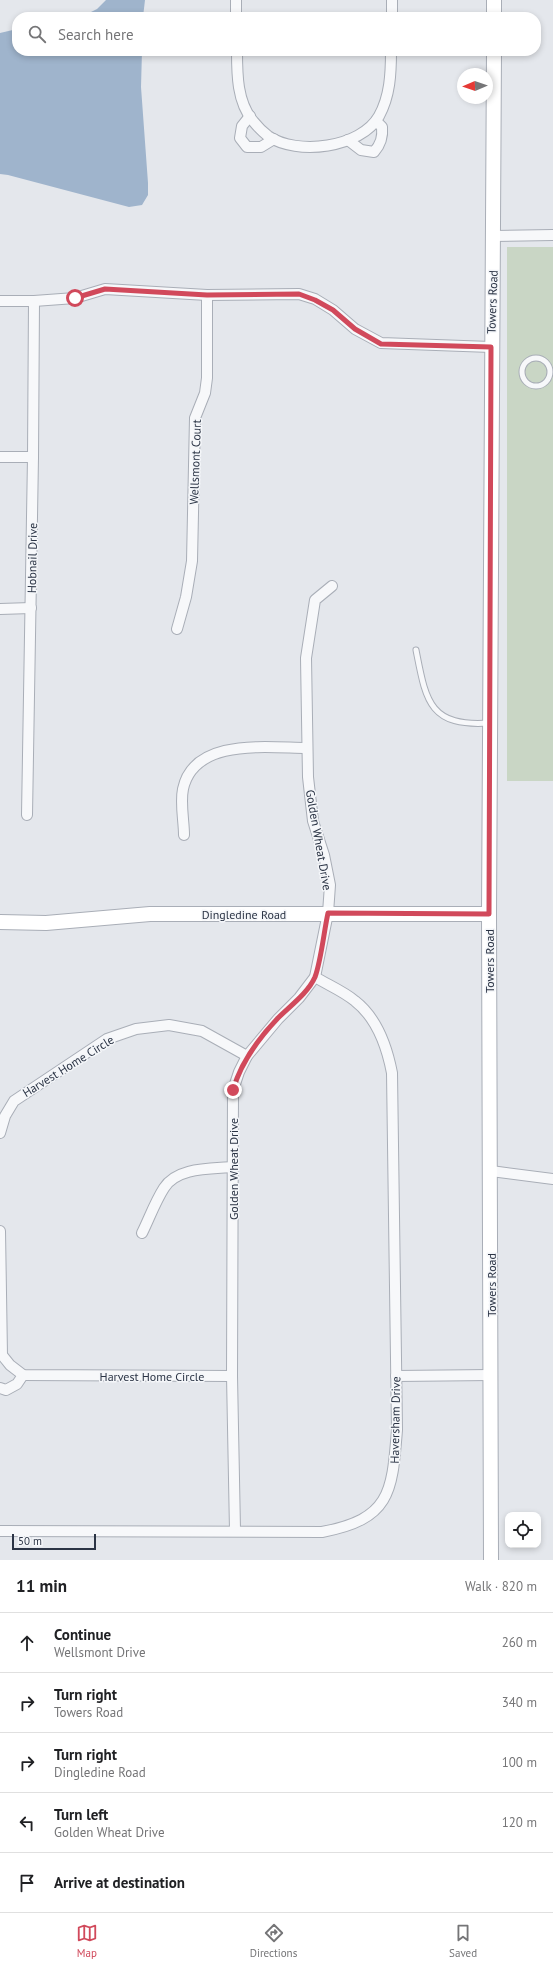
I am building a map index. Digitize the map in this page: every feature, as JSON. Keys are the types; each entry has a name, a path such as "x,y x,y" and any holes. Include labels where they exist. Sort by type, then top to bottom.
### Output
{"main road":[{"path":"494,0 494,12"},
{"name":"Towers Road","path":"491,1560 491,1171 489,914 491,347 494,236 494,56"},
{"name":"Dingledine Road","path":"0,922 46,923 150,914 489,914"}],"street":[{"path":"236,0 236,12"},
{"path":"392,0 392,12"},
{"path":"236,56 239,91 250,116 268,136 292,144 316,147 353,139 376,121 388,94 391,56"},
{"path":"250,116 242,126 240,138 247,147 261,147 274,138"},
{"path":"348,140 362,150 374,152 380,145 382,134 382,126 376,121"},
{"path":"494,236 553,235"},
{"path":"0,301 34,301 75,298 105,289 207,295 299,294 315,300 333,310 355,329 381,344 491,347"},
{"name":"Wellsmont Court","path":"178,629 192,560 195,418 205,393 207,378 207,295"},
{"name":"Hobnail Drive","path":"27,815 34,301"},
{"path":"0,457 33,457"},
{"name":"Golden Wheat Drive","path":"235,1530 232,1376 233,1090 238,1072 247,1056 278,1019 299,998 315,977 328,913 330,885 324,855 313,821 310,805 307,748 306,658 315,600 332,586"},
{"path":"0,609 31,608"},
{"path":"184,835 183,790 186,779 192,770 204,760 229,749 307,748"},
{"name":"Haversham Drive","path":"0,1530 235,1530 322,1532 346,1528 367,1518 380,1505 388,1490 394,1472 397,1430 392,1073 388,1054 381,1034 356,1001 315,977"},
{"name":"Harvest Home Circle","path":"0,1133 5,1116 14,1101 107,1039 136,1029 169,1025 202,1032 247,1056"},
{"path":"142,1233 164,1187 178,1176 196,1170 232,1167"},
{"path":"491,1171 553,1179"},
{"path":"0,1231 2,1361 23,1375 17,1384 6,1390 0,1388"},
{"name":"Harvest Home Circle","path":"23,1375 232,1376"},
{"path":"396,1376 491,1375"}],"lane":[{"path":"533,358 542,360 549,367 551,372 547,380 536,387 527,384 522,376 525,363 533,358"},
{"path":"416,650 426,694 435,710 442,716 451,720 470,723 490,722"}],"green space":[{"path":"507,247 553,247 553,781 507,781"}],"water":[{"path":"106,0 145,0 144,12 91,12 97,9"},
{"path":"12,30 12,56 142,56 141,87 148,183 148,195 142,205 129,207 0,174 0,33"}],"route":[{"path":"75,298 105,289 207,295 299,294 315,300 333,310 355,329 381,344 491,347 489,914 328,913 315,977 299,998 278,1019 247,1056 238,1072 233,1090"}]}
